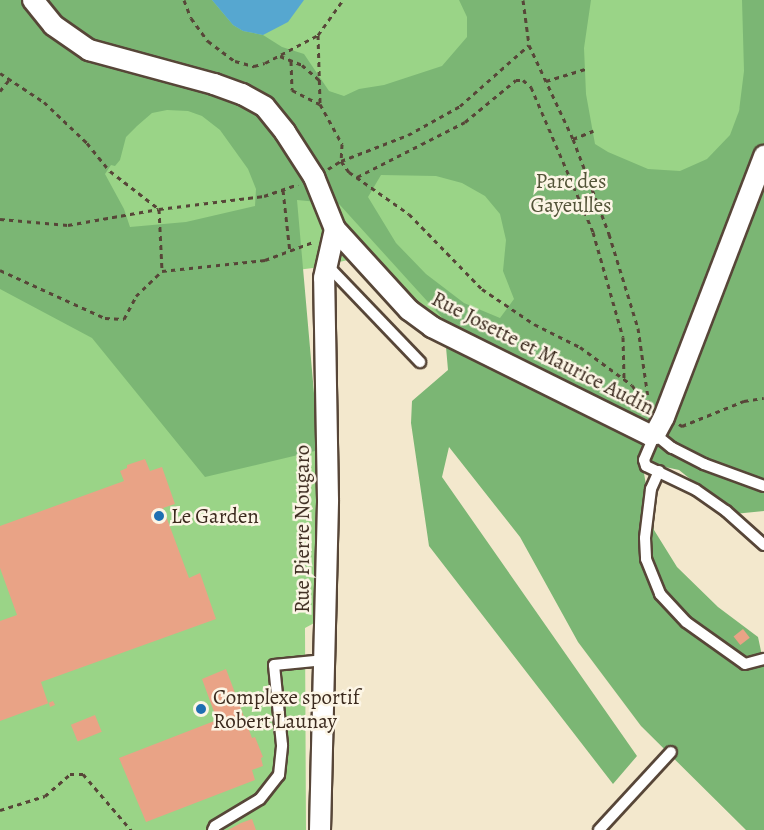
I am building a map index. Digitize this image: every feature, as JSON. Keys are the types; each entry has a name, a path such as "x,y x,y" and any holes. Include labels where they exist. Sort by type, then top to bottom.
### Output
{"street":[{"name":"Rue Josette et Maurice Audin","path":"33,0 53,25 89,50 214,84 242,94 265,107 285,132 314,177 335,229 409,310 432,327 579,402 650,435 660,426 764,156"},
{"name":"Rue Pierre Nougaro","path":"320,830 328,500 324,278 335,229"}],"lane":[{"path":"326,264 420,362"},
{"path":"764,486 680,452 660,426 644,459 646,466 706,497 745,526 764,546"},
{"path":"659,471 651,489 645,538 646,559 660,594 686,622 745,664 764,659"},
{"path":"213,830 215,826 260,799 279,775 282,745 274,665 325,660"},
{"path":"599,830 671,752"}],"path":[{"path":"184,0 191,18 200,31 222,53 254,66 280,56 318,35 343,0"},
{"path":"318,35 320,104 342,144 341,161 357,177 408,214 482,289 534,324 580,348 624,380 632,386 650,412 638,328 609,234 573,139 530,45 523,0"},
{"path":"341,161 408,135 460,106 530,45"},
{"path":"280,56 302,64 319,80"},
{"path":"291,60 292,90 320,104"},
{"path":"546,81 585,69"},
{"path":"0,73 44,102 87,143 110,171 159,209 162,271"},
{"path":"0,91 9,80"},
{"path":"357,177 465,122 516,80 523,80 531,87 593,232 622,337 624,380"},
{"path":"573,139 593,131"},
{"path":"0,219 68,225 159,209 264,196 283,190 290,252 265,260 162,271 136,296 124,319 105,318 0,270"},
{"path":"660,426 682,426 744,401 764,398"},
{"path":"0,810 45,796 70,774 83,774 131,830"}],"green space":[{"name":"Parc des Gayeulles","path":"0,0 764,0 663,453 423,334 394,310 348,260 313,268 165,286 319,450 316,622 305,628 306,830 0,830"},
{"name":"Parc des Gayeulles","path":"0,0 212,0 233,25 243,31 263,35 282,47 304,54 329,91 344,96 359,89 384,85 442,66 467,37 467,17 459,0 591,0 584,48 586,94 595,144 648,169 680,171 707,159 730,135 739,111 744,71 742,0 764,0 764,511 734,514 679,470 642,462 654,530 677,567 718,607 758,637 764,665 764,830 746,830 641,726 578,642 520,537 449,447 442,477 637,756 613,784 429,546 411,423 412,401 448,370 446,347 486,366 339,204 297,200 319,450 205,477 92,338 0,289","holes":["167,110 188,111 202,116 220,130 248,169 256,189 255,206 186,222 130,227 124,209 105,174 111,165 115,166 120,160 126,137 152,113","381,175 436,176 462,183 485,196 500,214 506,240 503,271 514,299 500,318 464,303 426,274 396,243 368,197"]}],"water":[{"path":"212,0 304,0 288,22 263,35 243,31 233,25"}],"building":[{"path":"145,459 150,471 162,467 175,504 163,508 189,578 200,573 216,619 41,682 48,703 53,701 55,705 50,707 49,703 0,721 0,621 17,615 0,568 0,526 124,481 120,471 127,468 127,465"},
{"path":"743,629 750,638 740,645 734,636"},
{"path":"226,669 252,738 255,737 263,757 261,758 263,766 252,770 255,780 146,822 119,758 217,720 202,679"},
{"path":"95,715 102,732 78,741 71,725"},
{"path":"252,819 256,830 228,830 241,823"}],"place":[{"name":"Le Garden","path":"159,516"},
{"name":"Complexe sportif Robert Launay","path":"201,709"}]}
